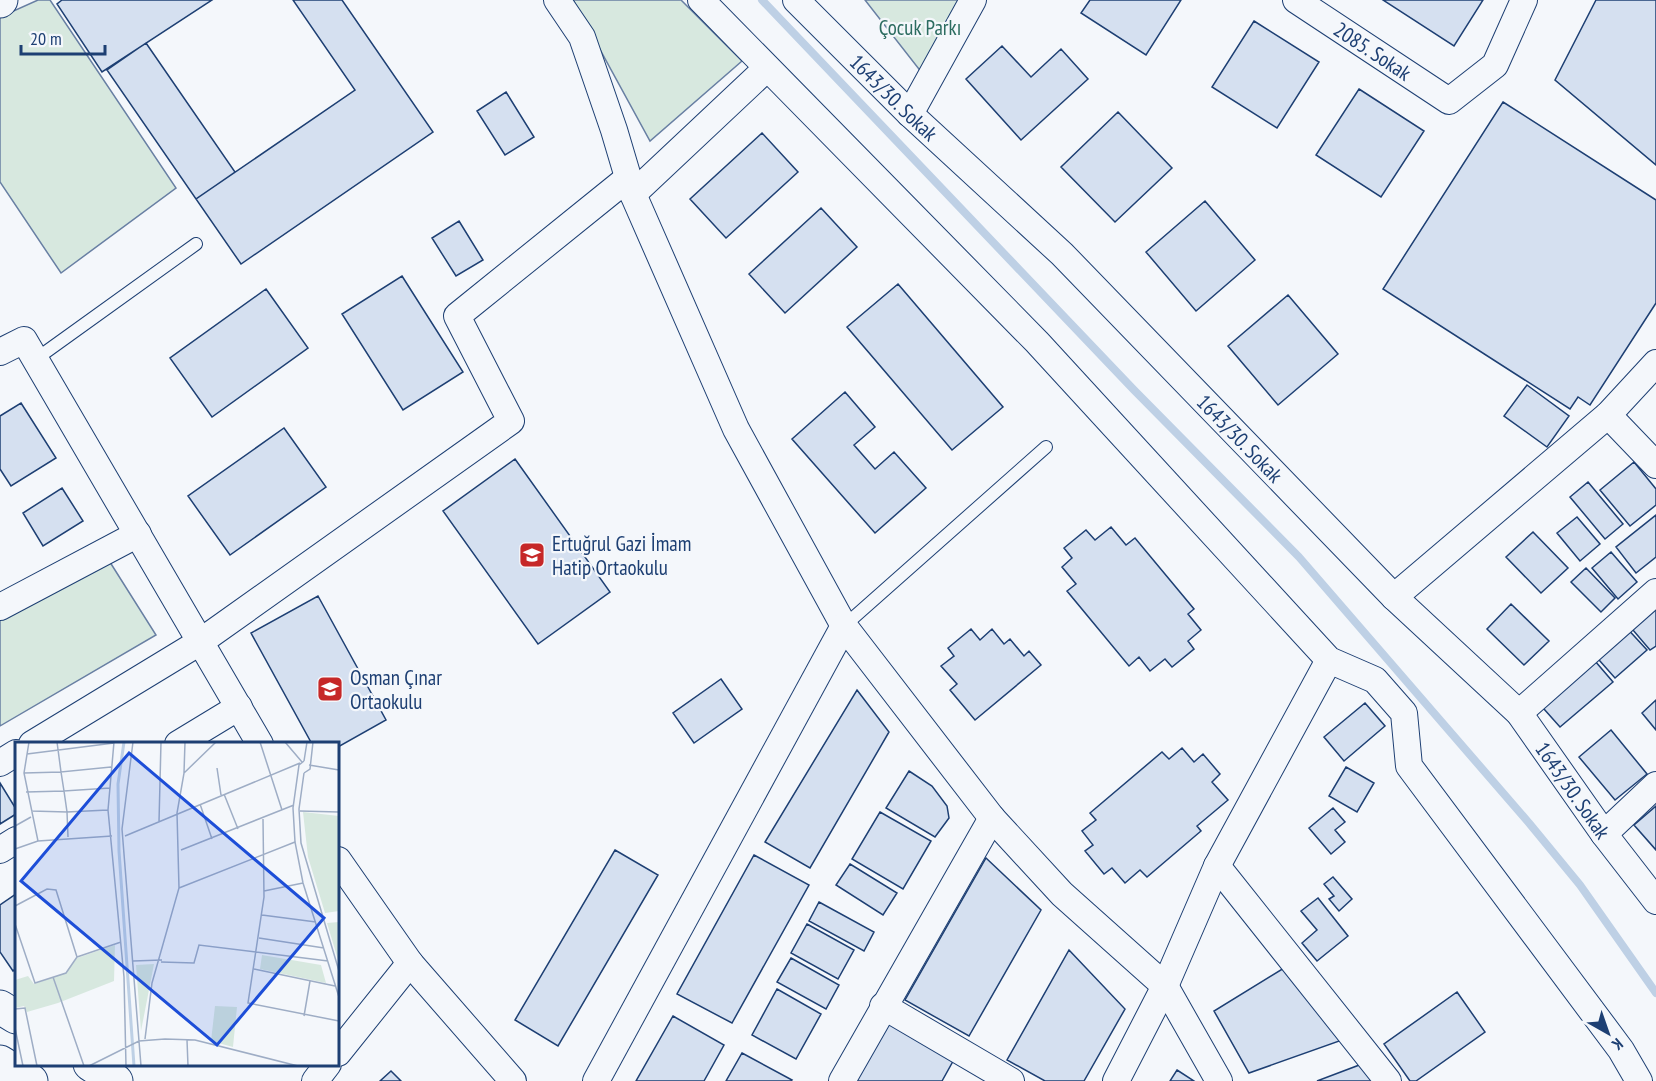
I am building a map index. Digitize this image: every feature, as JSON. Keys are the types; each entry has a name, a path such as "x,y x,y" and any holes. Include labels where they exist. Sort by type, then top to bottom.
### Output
{"main road":[{"path":"0,1007 15,1016"},
{"path":"1,1064 31,1081"},
{"path":"92,1066 116,1081"}],"street":[{"path":"557,0 582,37 630,186 736,429 844,626 992,818 1062,894 1165,986 1219,1081"},
{"path":"701,0 1037,342 1329,660 1375,681 1404,713 1409,766 1621,1050 1640,1081"},
{"name":"1643/30. Sokak","path":"796,0 909,114 1062,254 1394,597 1519,713 1604,834 1656,901"},
{"path":"909,114 973,0"},
{"name":"2085. Sokak","path":"1296,0 1449,101 1495,65 1524,0"},
{"path":"35,742 200,642 511,422 457,316 630,186 767,68"},
{"path":"0,352 24,340 259,742"},
{"path":"1394,597 1608,415 1656,363"},
{"path":"1608,415 1656,465"},
{"path":"0,607 138,534"},
{"path":"1519,713 1656,592"},
{"path":"596,1081 844,626"},
{"path":"1116,1081 1165,986 1217,866 1329,660"},
{"path":"181,742 239,707"},
{"path":"0,763 15,754"},
{"path":"1604,834 1656,784"},
{"path":"842,1081 992,818"},
{"path":"0,850 15,841"},
{"path":"339,861 410,963 513,1081"},
{"path":"1217,866 1388,1081"},
{"path":"339,1052 410,963"},
{"path":"883,1006 1011,1081"},
{"path":"315,1081 327,1066"}],"lane":[{"path":"36,359 196,244"},
{"path":"844,626 1046,447"}],"green space":[{"path":"38,0 50,0 176,188 61,273 0,182 0,17"},
{"path":"573,0 681,0 742,61 650,141"},
{"name":"Çocuk Parkı","path":"865,0 968,0 922,73"},
{"path":"108,559 156,635 0,726 0,616"}],"building":[{"path":"62,0 212,0 102,72 57,4"},
{"path":"293,0 342,0 433,132 241,264 196,199 355,90"},
{"path":"1090,0 1181,0 1146,55 1081,13"},
{"path":"1383,0 1483,0 1454,46"},
{"path":"1596,0 1656,0 1656,165 1555,80"},
{"path":"1254,21 1319,62 1277,128 1212,87"},
{"path":"146,43 235,172 196,199 107,70"},
{"path":"1002,46 1031,77 1061,49 1088,79 1021,140 966,79"},
{"path":"1359,89 1424,131 1381,197 1316,155"},
{"path":"506,92 534,137 505,155 477,111"},
{"path":"1503,102 1656,200 1656,303 1590,405 1578,397 1570,409 1383,289"},
{"path":"1118,112 1172,168 1115,222 1061,167"},
{"path":"762,133 798,172 726,238 690,199"},
{"path":"1205,201 1255,260 1196,311 1146,252"},
{"path":"821,208 857,247 785,313 749,274"},
{"path":"459,221 483,260 456,276 432,238"},
{"path":"402,276 463,372 403,410 342,314"},
{"path":"898,284 1003,407 952,450 847,327"},
{"path":"266,289 308,348 212,417 170,358"},
{"path":"1288,295 1338,354 1278,405 1228,346"},
{"path":"1527,385 1569,416 1547,447 1504,416"},
{"path":"845,392 875,427 854,445 875,469 894,452 926,488 875,533 792,439"},
{"path":"21,403 56,458 11,486 0,469 0,416"},
{"path":"284,428 326,487 230,555 188,496"},
{"name":"Ertuğrul Gazi İmam Hatip Ortaokulu","path":"515,459 610,592 538,644 443,511"},
{"path":"1634,462 1656,489 1656,505 1630,526 1600,490"},
{"path":"1588,482 1623,524 1605,539 1570,497"},
{"path":"62,488 83,521 43,546 23,513"},
{"path":"1656,515 1656,557 1636,573 1616,547"},
{"path":"1577,517 1600,544 1580,561 1557,533"},
{"path":"1111,527 1126,545 1135,538 1194,609 1188,614 1201,630 1188,641 1194,649 1172,667 1165,659 1150,671 1139,657 1129,666 1067,591 1076,584 1062,567 1072,558 1064,548 1086,530 1095,540"},
{"path":"1533,532 1568,568 1541,593 1506,557"},
{"path":"1611,552 1637,582 1618,599 1592,568"},
{"path":"1586,568 1615,598 1601,612 1571,582"},
{"name":"Osman Çınar Ortaokulu","path":"318,596 386,720 339,746 339,742 311,742 251,633"},
{"path":"1511,604 1549,641 1524,665 1487,629"},
{"path":"1656,604 1656,646 1650,650 1627,623"},
{"path":"1623,624 1647,650 1615,678 1592,652"},
{"path":"971,629 980,640 992,629 1004,644 1010,639 1024,656 1029,651 1041,665 975,720 950,690 957,684 941,666 954,656 948,648"},
{"path":"1589,654 1613,682 1560,727 1536,700"},
{"path":"721,679 742,709 694,743 673,713"},
{"path":"857,690 889,732 810,868 765,842"},
{"path":"1656,700 1656,730 1642,713"},
{"path":"1365,703 1385,726 1344,761 1324,737"},
{"path":"1611,730 1647,774 1615,800 1579,757"},
{"path":"1182,748 1194,762 1203,754 1220,774 1212,782 1228,800 1197,826 1201,831 1147,877 1140,870 1125,883 1112,868 1104,874 1085,851 1093,845 1082,831 1096,820 1090,813 1162,752 1169,759"},
{"path":"1346,767 1374,783 1357,812 1329,796"},
{"path":"909,771 932,786 947,806 949,818 935,837 886,808"},
{"path":"0,783 15,807 15,815 0,824"},
{"path":"1656,806 1656,850 1634,825"},
{"path":"1333,808 1345,822 1335,830 1345,842 1331,854 1309,828"},
{"path":"880,812 931,841 903,889 852,859"},
{"path":"615,850 658,875 558,1046 515,1020"},
{"path":"754,855 809,885 732,1023 677,994"},
{"path":"986,858 1041,910 969,1036 905,1000"},
{"path":"850,864 897,893 883,915 836,885"},
{"path":"1333,877 1352,899 1339,911 1329,899 1334,896 1324,884"},
{"path":"15,895 15,969 13,971 0,952 0,905"},
{"path":"1318,898 1348,936 1317,961 1302,943 1317,930 1301,911"},
{"path":"819,902 874,932 864,951 809,921"},
{"path":"807,924 854,950 838,979 791,953"},
{"path":"1069,950 1125,1009 1084,1081 1045,1081 1007,1060"},
{"path":"791,958 839,985 826,1009 777,982"},
{"path":"1284,968 1345,1039 1249,1073 1214,1011"},
{"path":"777,989 821,1014 796,1059 752,1035"},
{"path":"1457,992 1485,1032 1416,1081 1410,1081 1384,1044"},
{"path":"673,1016 724,1045 704,1081 636,1081"},
{"path":"889,1017 957,1054 942,1081 855,1081"},
{"path":"742,1053 792,1080 726,1081"},
{"path":"1362,1064 1375,1081 1317,1081"},
{"path":"1177,1070 1194,1081 1170,1081"},
{"path":"391,1071 401,1081 380,1081"}],"waterway":[{"path":"762,0 1134,390 1299,557 1580,885 1656,993"}],"place":[{"name":"Ertuğrul Gazi İmam Hatip Ortaokulu","path":"532,555"},
{"name":"Osman Çınar Ortaokulu","path":"330,689"}]}
